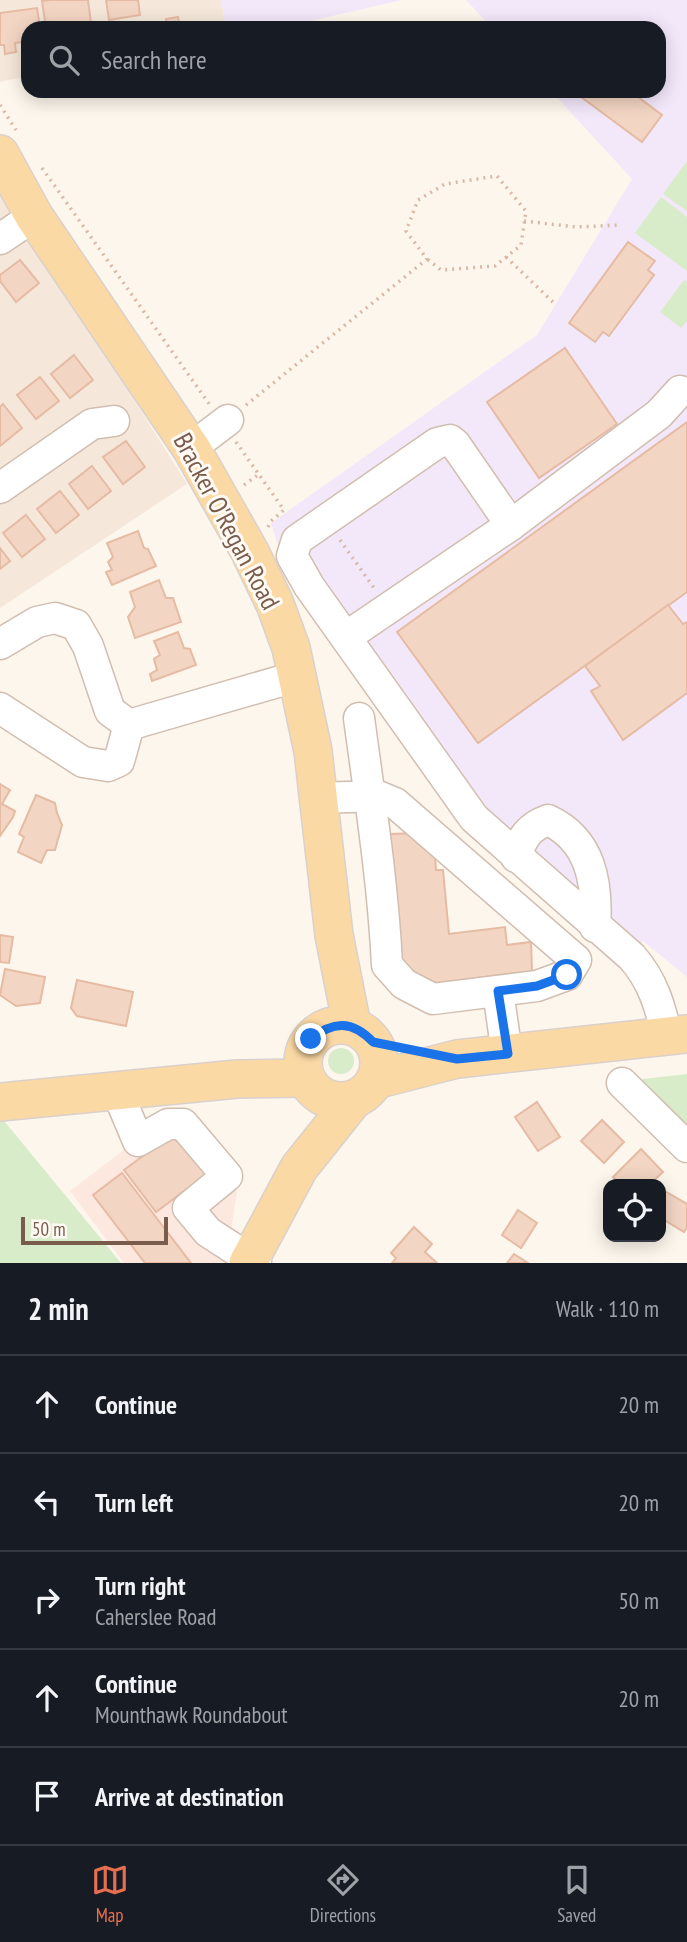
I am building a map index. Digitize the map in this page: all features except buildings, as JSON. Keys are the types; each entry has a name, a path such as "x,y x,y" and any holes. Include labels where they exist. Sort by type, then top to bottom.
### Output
{"main road":[{"name":"Bracker O'Regan Road","path":"9,144 34,216 191,448 250,552 275,604 291,648 313,751 334,934 338,1063"},
{"path":"0,1102 237,1079 338,1063 457,1059 677,1035"},
{"path":"251,1262 299,1168 338,1063"}],"street":[{"path":"0,239 34,216"},
{"path":"346,637 511,525 659,414 680,391"},
{"path":"0,488 92,424 114,421"},
{"path":"191,448 226,422"},
{"path":"511,525 455,444 446,439 297,540 292,556 309,586 474,818 632,957 642,969 677,1035"},
{"path":"275,604 309,586"},
{"path":"0,644 37,622 55,618 76,625 88,646 110,711 129,725"},
{"path":"129,725 298,676"},
{"path":"0,708 83,762 108,766 119,761 129,725"},
{"path":"318,798 369,796 379,796 395,803 576,960 567,975 537,986 433,999 404,984 387,965 385,926 369,796 359,718"},
{"path":"516,857 525,834 541,822 548,820 573,835 583,849 593,883 595,927"},
{"path":"498,991 508,1054"},
{"path":"622,1083 687,1147"},
{"path":"117,1091 138,1141 168,1124 183,1124 227,1176 188,1208 208,1232 251,1262"}],"path":[{"path":"0,106 9,144"},
{"path":"41,167 226,422 285,512 271,521 266,538"},
{"path":"497,176 526,211 524,221 521,245 495,266 441,270 428,259 406,231 418,200 446,184 497,176"},
{"path":"524,221 576,227 621,225"},
{"path":"506,257 556,305"},
{"path":"226,422 428,259"},
{"path":"242,487 259,474"},
{"path":"337,536 376,591"}],"shaded area":[{"path":"0,0 221,0 225,21 21,21 21,78 0,82"},
{"path":"221,0 402,0 310,21 225,21"},
{"path":"466,0 687,0 687,977 643,941 623,972 456,822 288,579 271,523 537,335 632,179 557,98 666,98 666,21 486,21"},
{"path":"0,187 187,484 0,608"},
{"path":"175,1111 237,1192 226,1263 124,1263 70,1191"}],"green space":[{"path":"687,161 687,211 663,194"},
{"path":"661,197 687,217 687,271 635,233"},
{"path":"684,280 687,282 687,321 681,328 660,312"},
{"path":"341,1048 350,1052 354,1061 350,1070 341,1074 332,1070 328,1061 332,1052"},
{"path":"687,1074 687,1132 634,1080"},
{"path":"0,1116 121,1263 0,1263"}],"route":[{"path":"311,1039 323,1029 338,1025 352,1026 364,1032 373,1042 457,1059 508,1054 498,991 537,986 567,975"}]}
